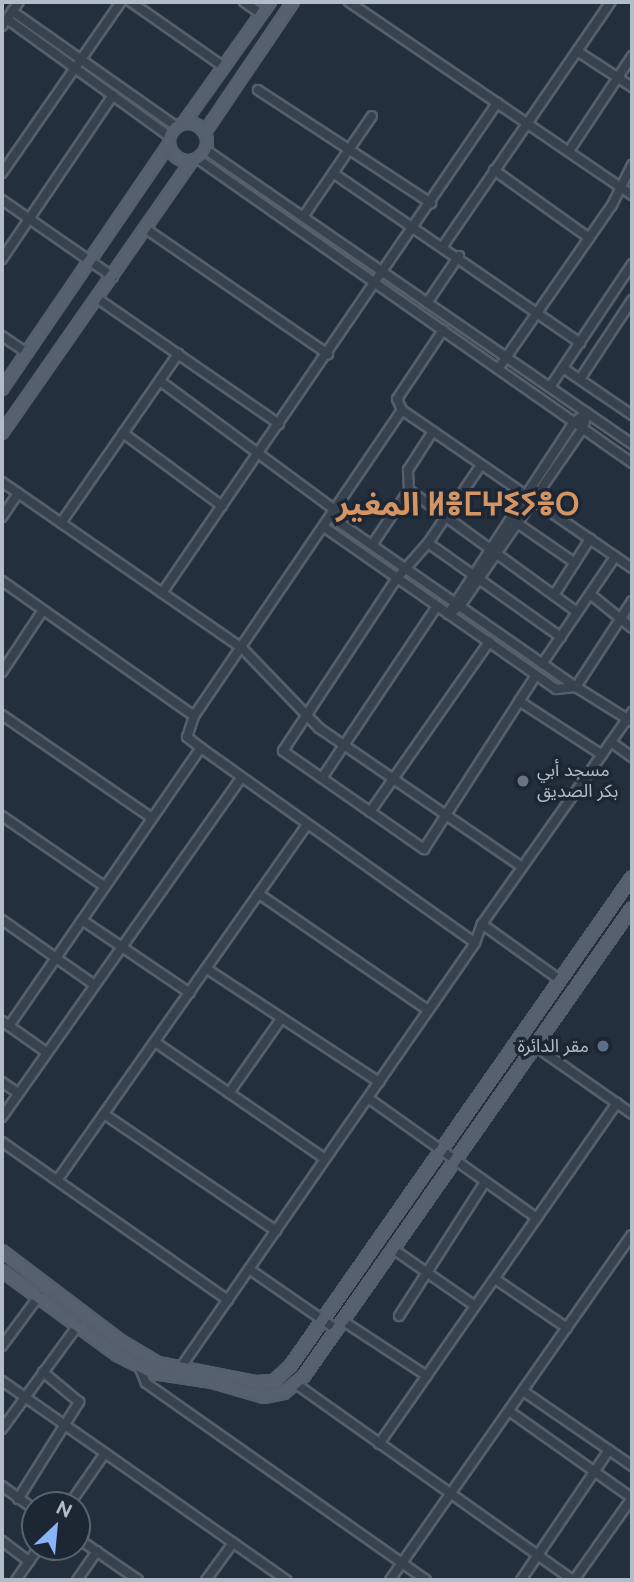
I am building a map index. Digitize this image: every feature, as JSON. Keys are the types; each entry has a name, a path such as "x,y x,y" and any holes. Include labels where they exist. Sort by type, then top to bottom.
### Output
{"main road":[{"path":"2,389 180,125 270,2"},
{"path":"2,433 195,160 206,150 205,132 293,2"},
{"path":"180,125 195,124 205,132"},
{"path":"169,141 180,160 195,160"},
{"path":"3,1250 121,1341 158,1363 256,1382 274,1381 291,1365 323,1320 440,1148 632,877"},
{"path":"4,1273 153,1373 212,1382 264,1397 284,1393 296,1384 340,1325 632,908"}],"street":[{"path":"19,2 7,19 180,125"},
{"path":"2,173 121,2"},
{"path":"131,2 223,67"},
{"path":"244,2 261,14"},
{"path":"349,2 632,195"},
{"path":"443,246 611,2"},
{"path":"577,51 632,87"},
{"path":"569,152 632,56"},
{"path":"78,64 169,141"},
{"path":"258,90 431,204"},
{"path":"2,259 31,220 113,95"},
{"path":"162,593 377,284 497,103"},
{"path":"303,217 372,116"},
{"path":"206,150 632,444"},
{"path":"195,160 632,463"},
{"path":"498,369 612,205 618,185 632,165"},
{"path":"494,170 589,238"},
{"path":"333,173 458,256 580,343"},
{"path":"2,200 113,276"},
{"path":"146,229 328,354"},
{"path":"427,303 458,256"},
{"path":"550,387 632,264"},
{"path":"98,299 279,424"},
{"path":"580,379 632,300"},
{"path":"443,330 397,399 402,410 632,568"},
{"path":"2,336 27,354"},
{"path":"61,523 178,354"},
{"path":"563,368 632,415"},
{"path":"160,381 258,454 372,545 576,687 631,718 611,742 482,924 475,943 181,1367"},
{"path":"402,410 243,649 194,716 187,737 240,778 475,943"},
{"path":"448,614 493,550 524,494 574,422 587,413"},
{"path":"493,550 517,523 583,428 587,413"},
{"path":"372,545 409,490 408,470 433,431"},
{"path":"123,433 222,506"},
{"path":"481,465 428,543 407,570 397,578 284,751 424,849 536,675"},
{"path":"2,482 243,649 307,715 344,745 522,867"},
{"path":"409,490 577,612"},
{"path":"2,517 18,493"},
{"path":"517,523 575,563"},
{"path":"324,527 556,689 576,687"},
{"path":"554,595 590,539"},
{"path":"428,543 561,636"},
{"path":"542,664 615,556"},
{"path":"2,581 194,716"},
{"path":"590,594 632,628"},
{"path":"576,687 632,600"},
{"path":"322,778 437,606"},
{"path":"2,672 43,610"},
{"path":"370,812 489,642"},
{"path":"519,701 602,755"},
{"path":"2,715 152,818"},
{"path":"611,742 632,757"},
{"path":"46,1052 5,1024 56,958 201,748"},
{"path":"2,1117 240,778"},
{"path":"2,816 104,886"},
{"path":"58,1178 307,825"},
{"path":"259,894 428,1010"},
{"path":"2,920 93,984"},
{"path":"82,920 190,993"},
{"path":"482,924 560,979"},
{"path":"207,969 379,1082"},
{"path":"229,1093 281,1019"},
{"path":"155,1042 325,1159"},
{"path":"535,1046 632,1114"},
{"path":"2,1082 18,1093"},
{"path":"368,1098 537,1218"},
{"path":"379,1444 617,1103"},
{"path":"104,1114 276,1231"},
{"path":"2,1142 58,1178 228,1300"},
{"path":"399,1316 485,1182"},
{"path":"390,1580 632,1235"},
{"path":"393,1249 475,1306"},
{"path":"3,1250 4,1273"},
{"path":"249,1269 323,1320 340,1325 427,1376"},
{"path":"495,1279 567,1328"},
{"path":"2,1346 38,1296"},
{"path":"2,1429 78,1325"},
{"path":"139,1366 146,1383 426,1580"},
{"path":"18,1499 79,1398 43,1372"},
{"path":"2,1381 286,1580"},
{"path":"296,1384 573,1580 632,1498 509,1410"},
{"path":"523,1391 632,1466"},
{"path":"521,1580 610,1450"},
{"path":"79,1491 105,1453"},
{"path":"2,1486 21,1501"},
{"path":"2,1541 21,1555"},
{"path":"206,1580 233,1544"},
{"path":"91,1547 138,1580"},
{"path":"77,1580 97,1551"},
{"path":"16,1580 29,1561"}],"place":[{"name":"مسجد أبي بكر الصديق","path":"523,781"},
{"name":"مقر الدائرة","path":"603,1046"}],"district":[{"name":"المغير ⵍⴻⵎⵖⵉⵢⴻⵔ","path":"458,504"}]}
